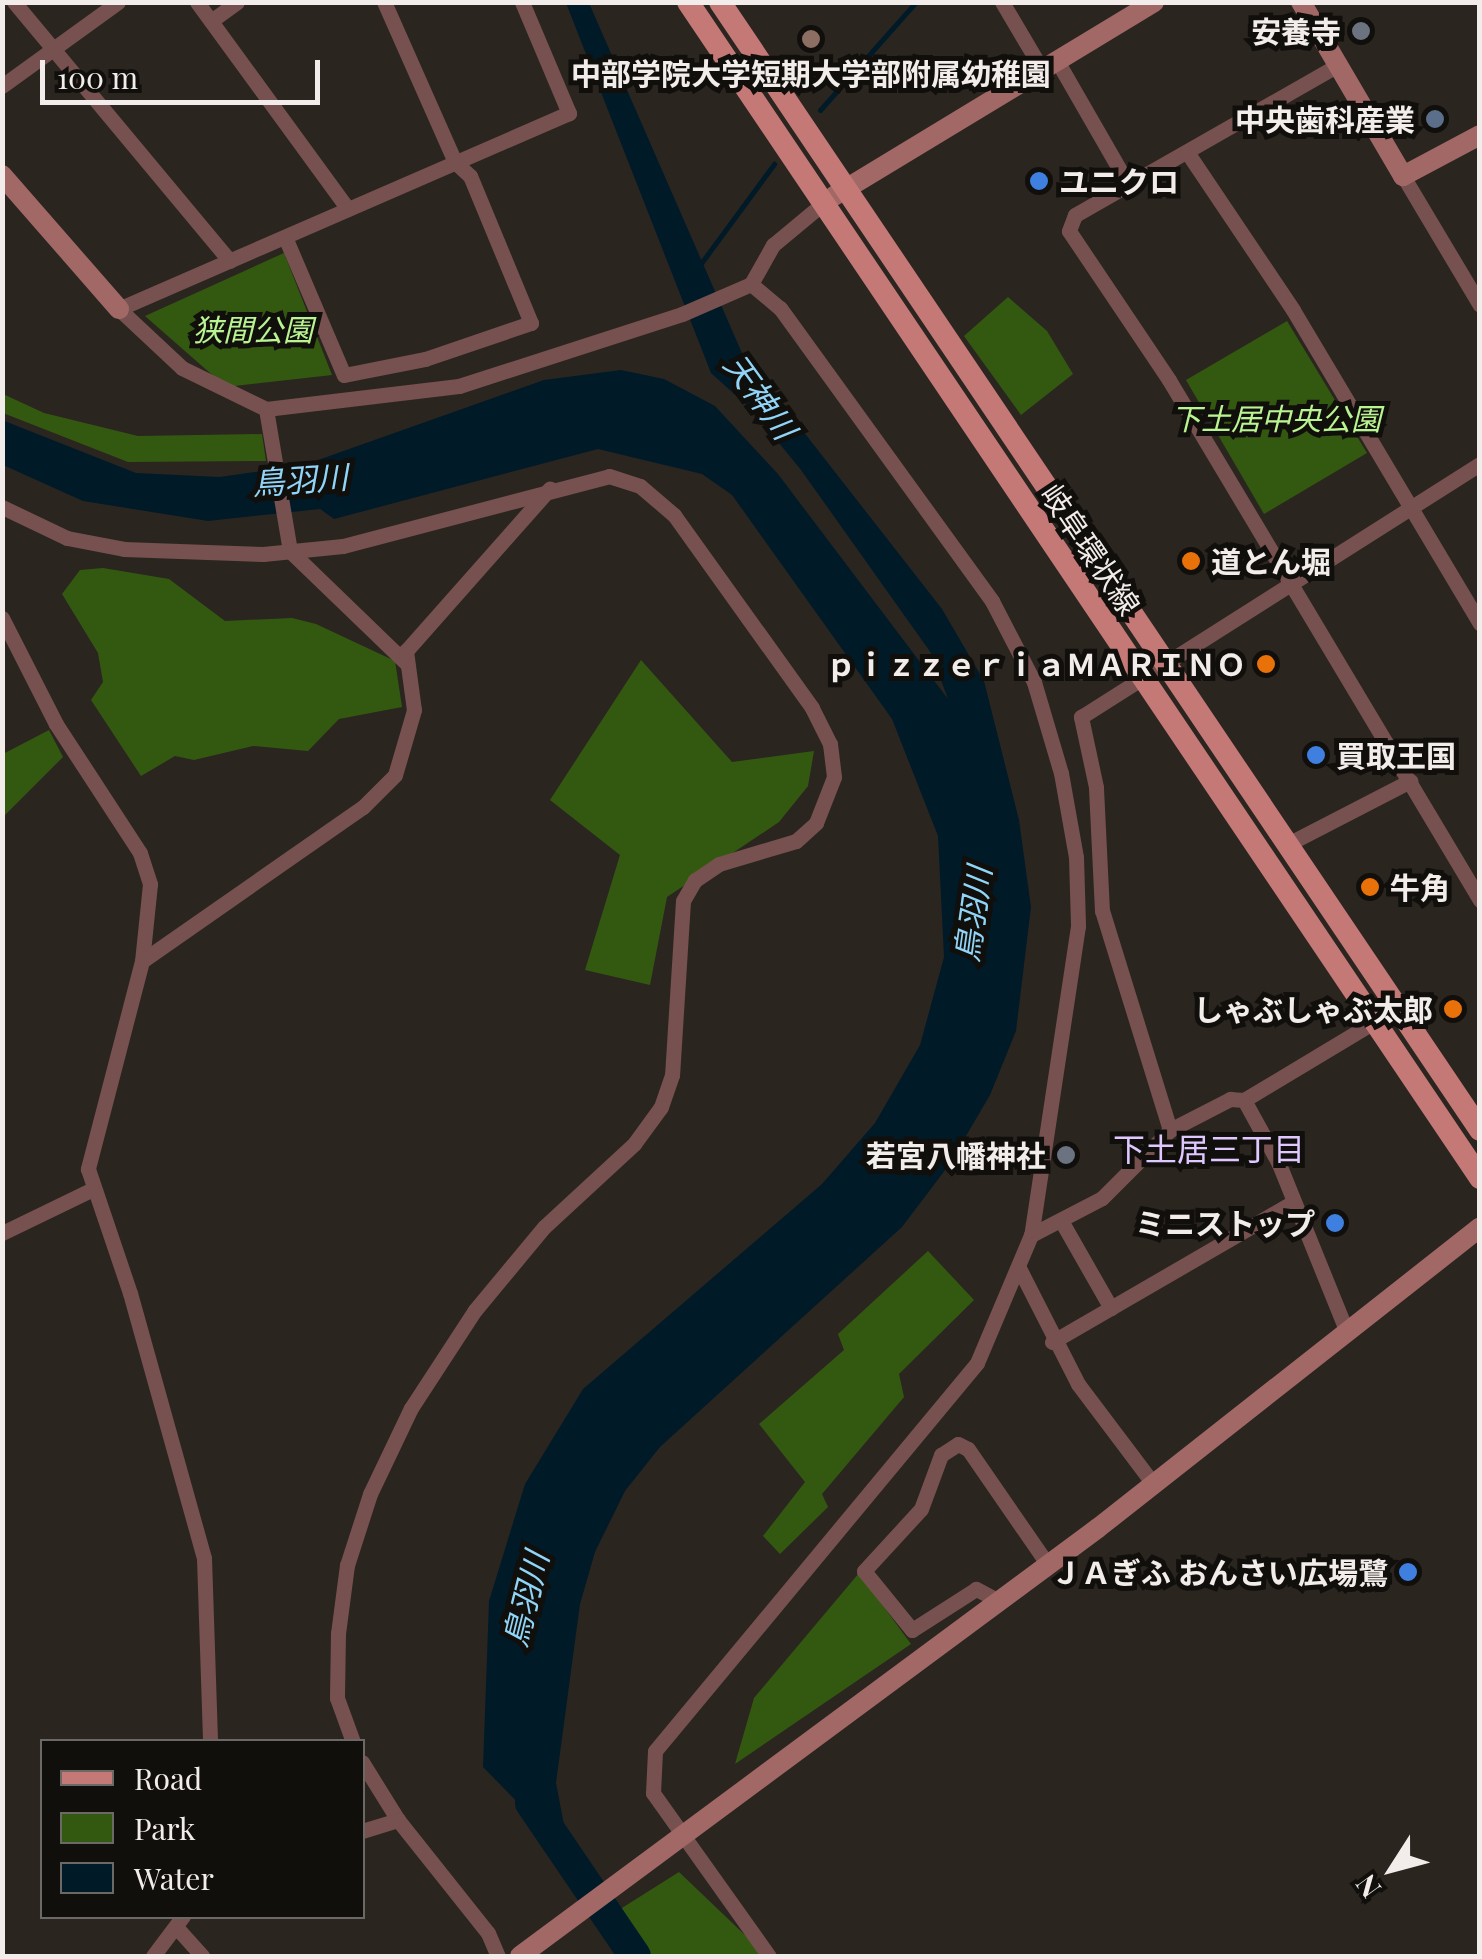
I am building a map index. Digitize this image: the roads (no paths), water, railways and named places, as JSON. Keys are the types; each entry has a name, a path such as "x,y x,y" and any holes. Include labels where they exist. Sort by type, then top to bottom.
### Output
{"main road":[{"name":"岐阜環状線","path":"688,2 820,206 1480,1178"},
{"name":"岐阜環状線","path":"720,2 842,191 1480,1130"}],"street":[{"path":"14,2 230,261"},
{"path":"2,86 118,2"},
{"path":"197,2 348,209"},
{"path":"211,21 237,2"},
{"path":"285,236 344,375 425,359 531,323 470,176 455,162 384,2"},
{"path":"120,309 569,114 522,2"},
{"path":"1002,2 1048,63 1128,184"},
{"path":"2,176 120,309 182,368 269,416 458,386 682,314 751,284 773,246 820,206 1048,63 1154,2"},
{"path":"1301,2 1480,305"},
{"path":"1338,65 1075,215 1070,231 1169,380 1480,900"},
{"path":"1404,176 1480,135"},
{"path":"1187,152 1292,310 1480,624"},
{"path":"751,284 780,308 992,600 1034,682 1061,773 1076,857 1078,926 1031,1236 1020,1270 977,1364 655,1751 653,1793 677,1842 769,1956"},
{"path":"269,416 290,551 407,664"},
{"path":"1170,1130 1102,911 1096,787 1081,718 1289,580 1480,464"},
{"path":"2,507 68,538 124,549 290,551 343,546 550,488 609,476 640,486 674,514 812,708 830,744 834,777 828,805 796,841 719,864 695,880 678,927 672,1075 660,1107 634,1144 544,1227 474,1310 412,1408 370,1494 346,1565 337,1698 352,1739"},
{"path":"142,961 363,807 395,775 414,710 406,652 550,488"},
{"path":"2,618 56,724 140,853 150,884 142,961 92,1136 88,1169 130,1293 204,1558 210,1739"},
{"path":"1286,845 1410,781"},
{"path":"1031,1236 1063,1224 1135,1170 1170,1130 1230,1099 1244,1100 1374,1022"},
{"path":"1244,1100 1344,1327"},
{"path":"2,1233 93,1188"},
{"path":"1052,1342 1292,1202"},
{"path":"1063,1224 1111,1308"},
{"path":"520,1956 1154,1485 1344,1327 1480,1227"},
{"path":"1020,1270 1052,1342 1154,1485"},
{"path":"998,1601 976,1589 912,1630 864,1571 921,1509 941,1455 958,1444 968,1449 1048,1565"},
{"path":"365,1767 398,1820 488,1933 498,1956"},
{"path":"365,1830 398,1820"},
{"path":"153,1956 180,1922 202,1956"}],"water":[{"name":"天神川","path":"566,3 589,3 742,353 942,609 984,681 1019,820 1031,907 1016,1031 990,1095 949,1165 902,1227 660,1447 625,1491 595,1552 580,1604 556,1783 566,1835 583,1869 483,1767 489,1601 525,1484 583,1389 822,1184 875,1123 920,1045 944,957 938,836 892,719 732,495 702,474 598,449 334,519 320,509 208,521 83,501 3,465 2,420 136,473 220,477 304,465 544,380 621,370 664,379 715,406 778,474 948,699 931,653 801,470 752,410 711,373"}],"waterway":[{"path":"820,110 916,2"},
{"path":"699,266 774,164"},
{"name":"鳥羽川","path":"531,1803 635,1956"}],"place":[{"name":"安養寺","path":"1361,31"},
{"name":"中部学院大学短期大学部附属幼稚園","path":"811,39"},
{"name":"中央歯科産業","path":"1435,119"},
{"name":"ユニクロ","path":"1039,181"},
{"name":"道とん堀","path":"1191,561"},
{"name":"ｐｉｚｚｅｒｉａＭＡＲＩＮＯ","path":"1266,664"},
{"name":"買取王国","path":"1316,755"},
{"name":"牛角","path":"1370,887"},
{"name":"しゃぶしゃぶ太郎","path":"1453,1009"},
{"name":"若宮八幡神社","path":"1066,1155"},
{"name":"ミニストップ","path":"1335,1223"},
{"name":"ＪＡぎふ おんさい広場鷺","path":"1408,1572"}],"district":[{"name":"下土居三丁目","path":"1209,1148"}],"park label":[{"name":"狭間公園","path":"253,329"},
{"name":"下土居中央公園","path":"1276,418"}]}
